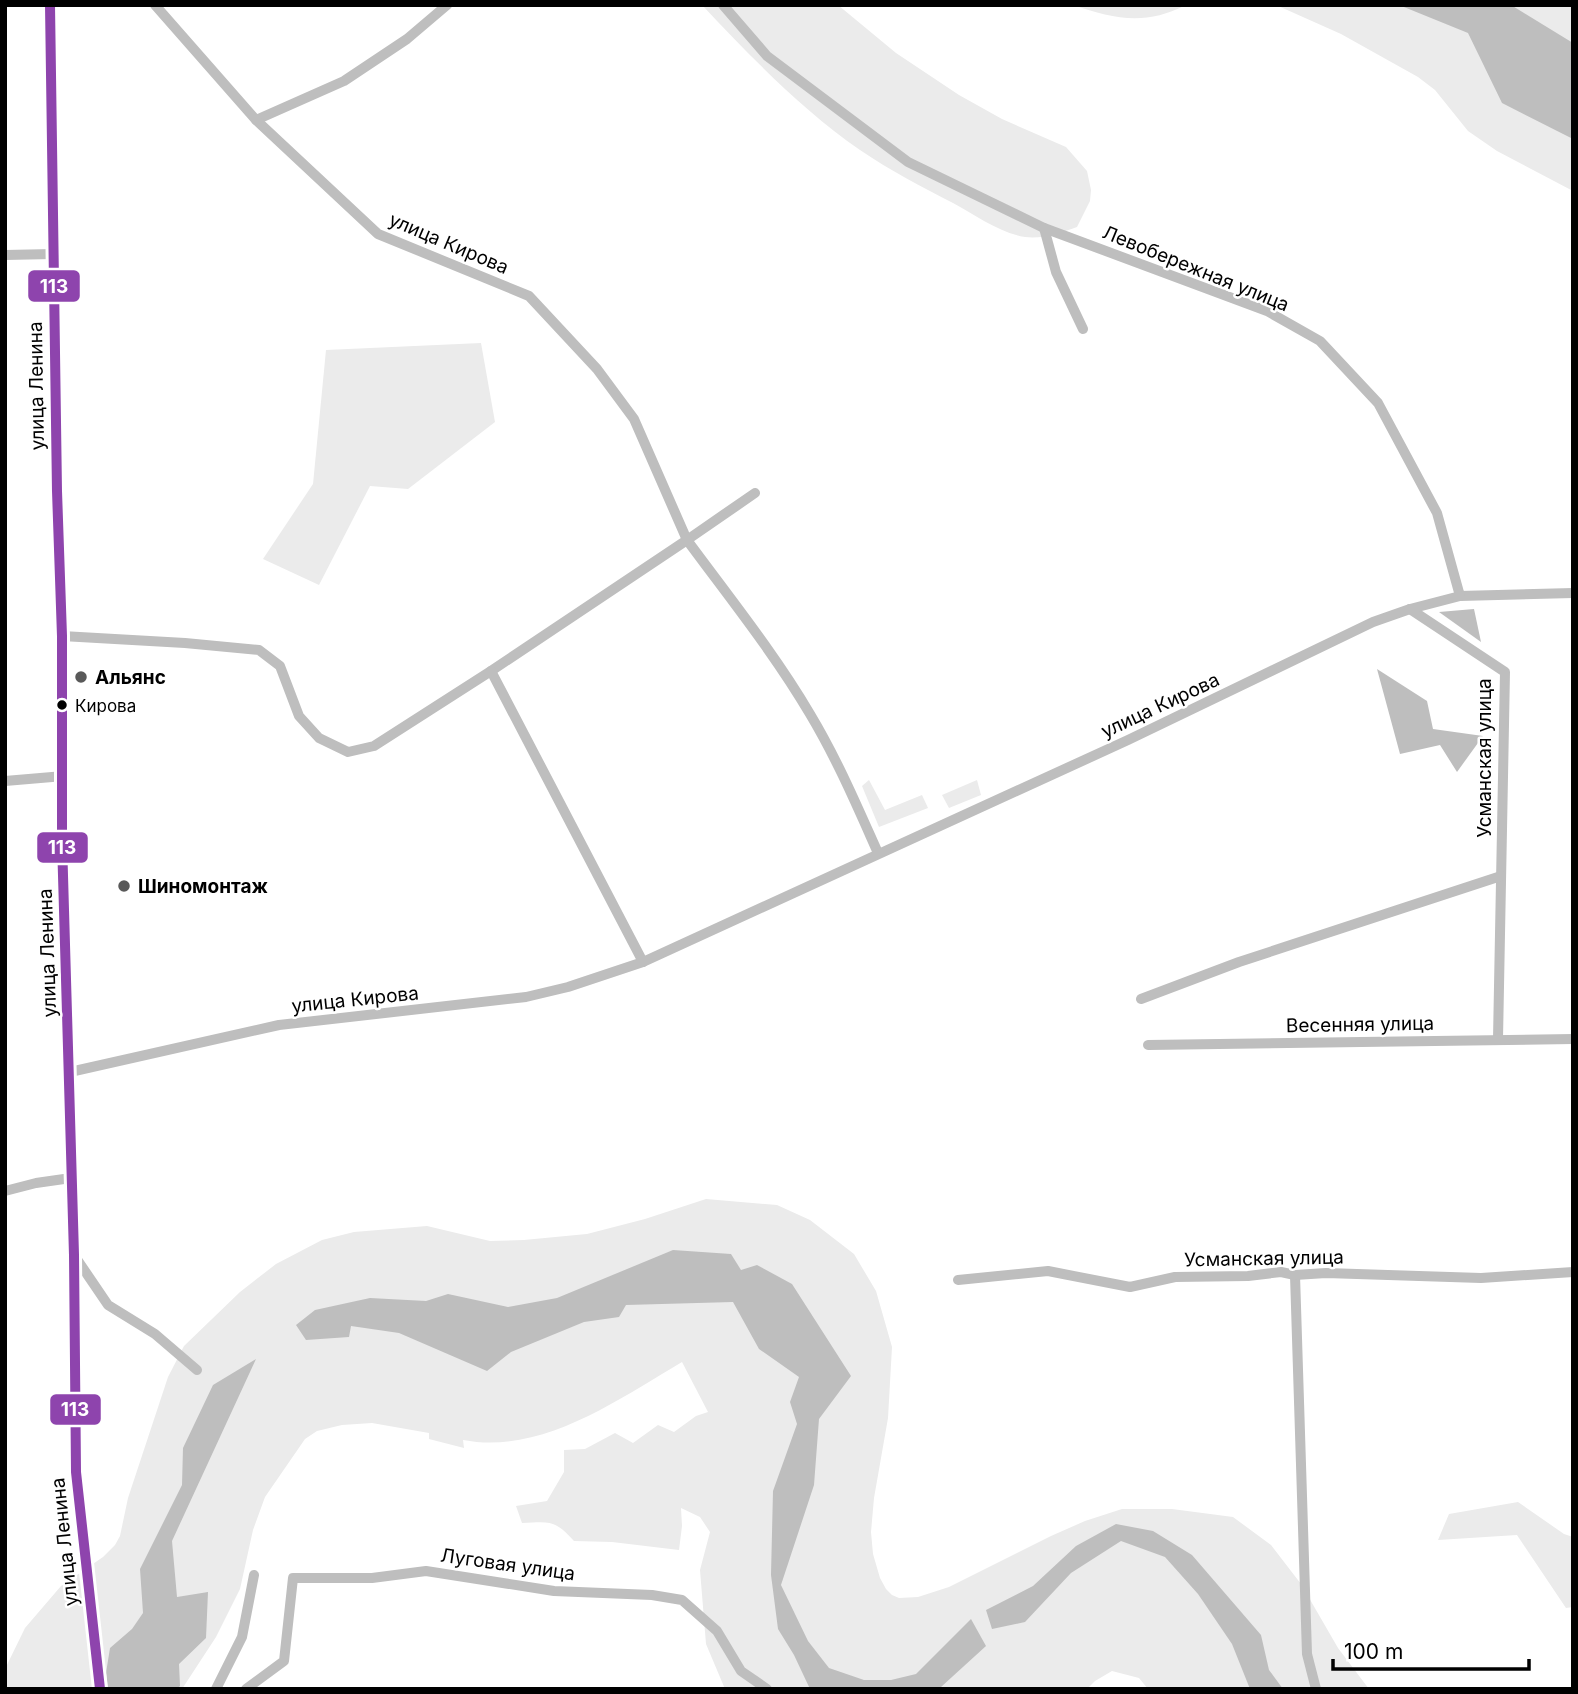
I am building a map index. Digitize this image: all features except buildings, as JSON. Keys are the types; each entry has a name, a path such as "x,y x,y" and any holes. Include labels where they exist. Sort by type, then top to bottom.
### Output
{"main road":[{"name":"улица Ленина","path":"50,5 57,491 62,636 62,841 70,1072 76,1472 100,1689"}],"street":[{"name":"улица Кирова","path":"155,5 256,120 378,234 529,296 597,369 634,419 687,540 761,640 810,713 840,768 878,853"},
{"path":"256,120 344,81 407,39 447,5"},
{"name":"Левобережная улица","path":"723,5 767,57 908,162 1044,228 1267,311 1320,341 1378,402 1437,513 1460,596"},
{"path":"1044,228 1056,272 1083,329"},
{"path":"5,255 53,254"},
{"path":"62,636 258,650 280,666 299,716 319,738 348,752 374,746 755,494"},
{"path":"1460,596 1573,593"},
{"name":"улица Кирова","path":"70,1072 279,1025 526,997 568,987 643,962 1128,740 1373,622 1460,596"},
{"name":"Усманская улица","path":"1410,609 1505,672 1499,1039"},
{"path":"491,671 643,962"},
{"path":"5,781 64,776"},
{"path":"1141,999 1239,962 1501,876"},
{"name":"Весенняя улица","path":"1148,1045 1573,1039"},
{"path":"5,1191 71,1178"},
{"path":"74,1255 108,1305 155,1334 197,1370"},
{"name":"Усманская улица","path":"958,1280 1048,1271 1130,1287 1175,1277 1248,1276 1281,1272 1295,1275 1481,1278 1573,1272"},
{"path":"1295,1275 1307,1654 1316,1689"},
{"name":"Луговая улица","path":"246,1689 284,1661 293,1578 372,1578 426,1571 554,1591 652,1595 682,1600 717,1631 741,1671 767,1689"},
{"path":"216,1689 242,1637 254,1575"}],"shaded area":[{"path":"702,5 838,5 896,53 959,95 1002,119 1066,147 1087,171 1091,190 1090,201 1077,227 1032,237 1006,232 894,171 838,134 797,100"},
{"path":"1073,5 1186,5 1157,16 1130,18 1102,14"},
{"path":"1276,5 1573,5 1573,191 1497,151 1468,131 1435,90 1418,77 1341,34"},
{"path":"1399,5 1511,5 1573,43 1573,139 1502,103 1468,33"},
{"path":"481,343 495,422 408,489 370,486 319,585 263,559 313,484 326,350"},
{"path":"1474,609 1481,642 1439,612"},
{"path":"1377,669 1427,701 1433,729 1483,736 1457,772 1440,745 1400,754"},
{"path":"869,780 885,810 922,795 928,808 879,827 862,786"},
{"path":"977,780 981,795 949,808 942,795"},
{"path":"706,1199 777,1205 810,1220 854,1254 876,1291 892,1347 888,1418 871,1532 873,1554 880,1578 892,1595 899,1598 918,1597 949,1587 1051,1536 1122,1509 1172,1509 1233,1517 1271,1545 1301,1584 1338,1648 1369,1689 1148,1689 1139,1678 1112,1671 1087,1689 725,1689 706,1644 700,1570 710,1532 700,1517 681,1508 679,1550 612,1542 574,1541 551,1523 522,1523 516,1506 547,1501 564,1472 564,1450 585,1449 615,1433 633,1443 658,1425 674,1432 696,1416 708,1412 682,1362 578,1421 521,1439 492,1443 463,1440 464,1448 429,1439 429,1433 372,1423 342,1425 317,1431 305,1439 265,1497 253,1530 240,1589 216,1637 182,1689 5,1689 5,1669 25,1628 61,1586 103,1557 120,1536 128,1498 168,1377 184,1346 240,1292 276,1264 322,1240 354,1232 427,1226 490,1241 524,1240 587,1234"},
{"path":"673,1250 731,1254 741,1270 757,1265 792,1284 851,1376 819,1419 814,1485 781,1585 808,1641 829,1668 864,1680 891,1680 916,1674 971,1619 986,1646 941,1687 810,1689 778,1629 771,1575 773,1491 797,1424 790,1402 799,1377 759,1349 733,1302 626,1305 619,1317 584,1322 511,1352 487,1371 399,1333 351,1326 349,1337 306,1340 296,1325 315,1310 370,1298 426,1301 448,1294 508,1307 557,1298"},
{"path":"256,1359 172,1541 177,1597 208,1592 206,1638 179,1664 180,1686 177,1689 108,1689 106,1673 110,1648 132,1629 143,1613 140,1569 182,1485 183,1448 213,1385"},
{"path":"1518,1502 1564,1534 1573,1537 1573,1607 1566,1608 1517,1535 1438,1540 1449,1514"},
{"path":"1116,1524 1153,1531 1192,1555 1261,1635 1269,1670 1283,1689 1250,1689 1232,1644 1198,1594 1165,1557 1121,1541 1071,1573 1025,1622 992,1629 986,1610 1033,1586 1076,1546"}],"transit line":[{"name":"113","path":"50,5 57,491 62,636 62,841 74,1255 76,1472 100,1689"}],"place":[{"name":"Альянс","path":"81,677"},
{"name":"Кирова","path":"62,705"},
{"name":"Шиномонтаж","path":"124,886"}]}
